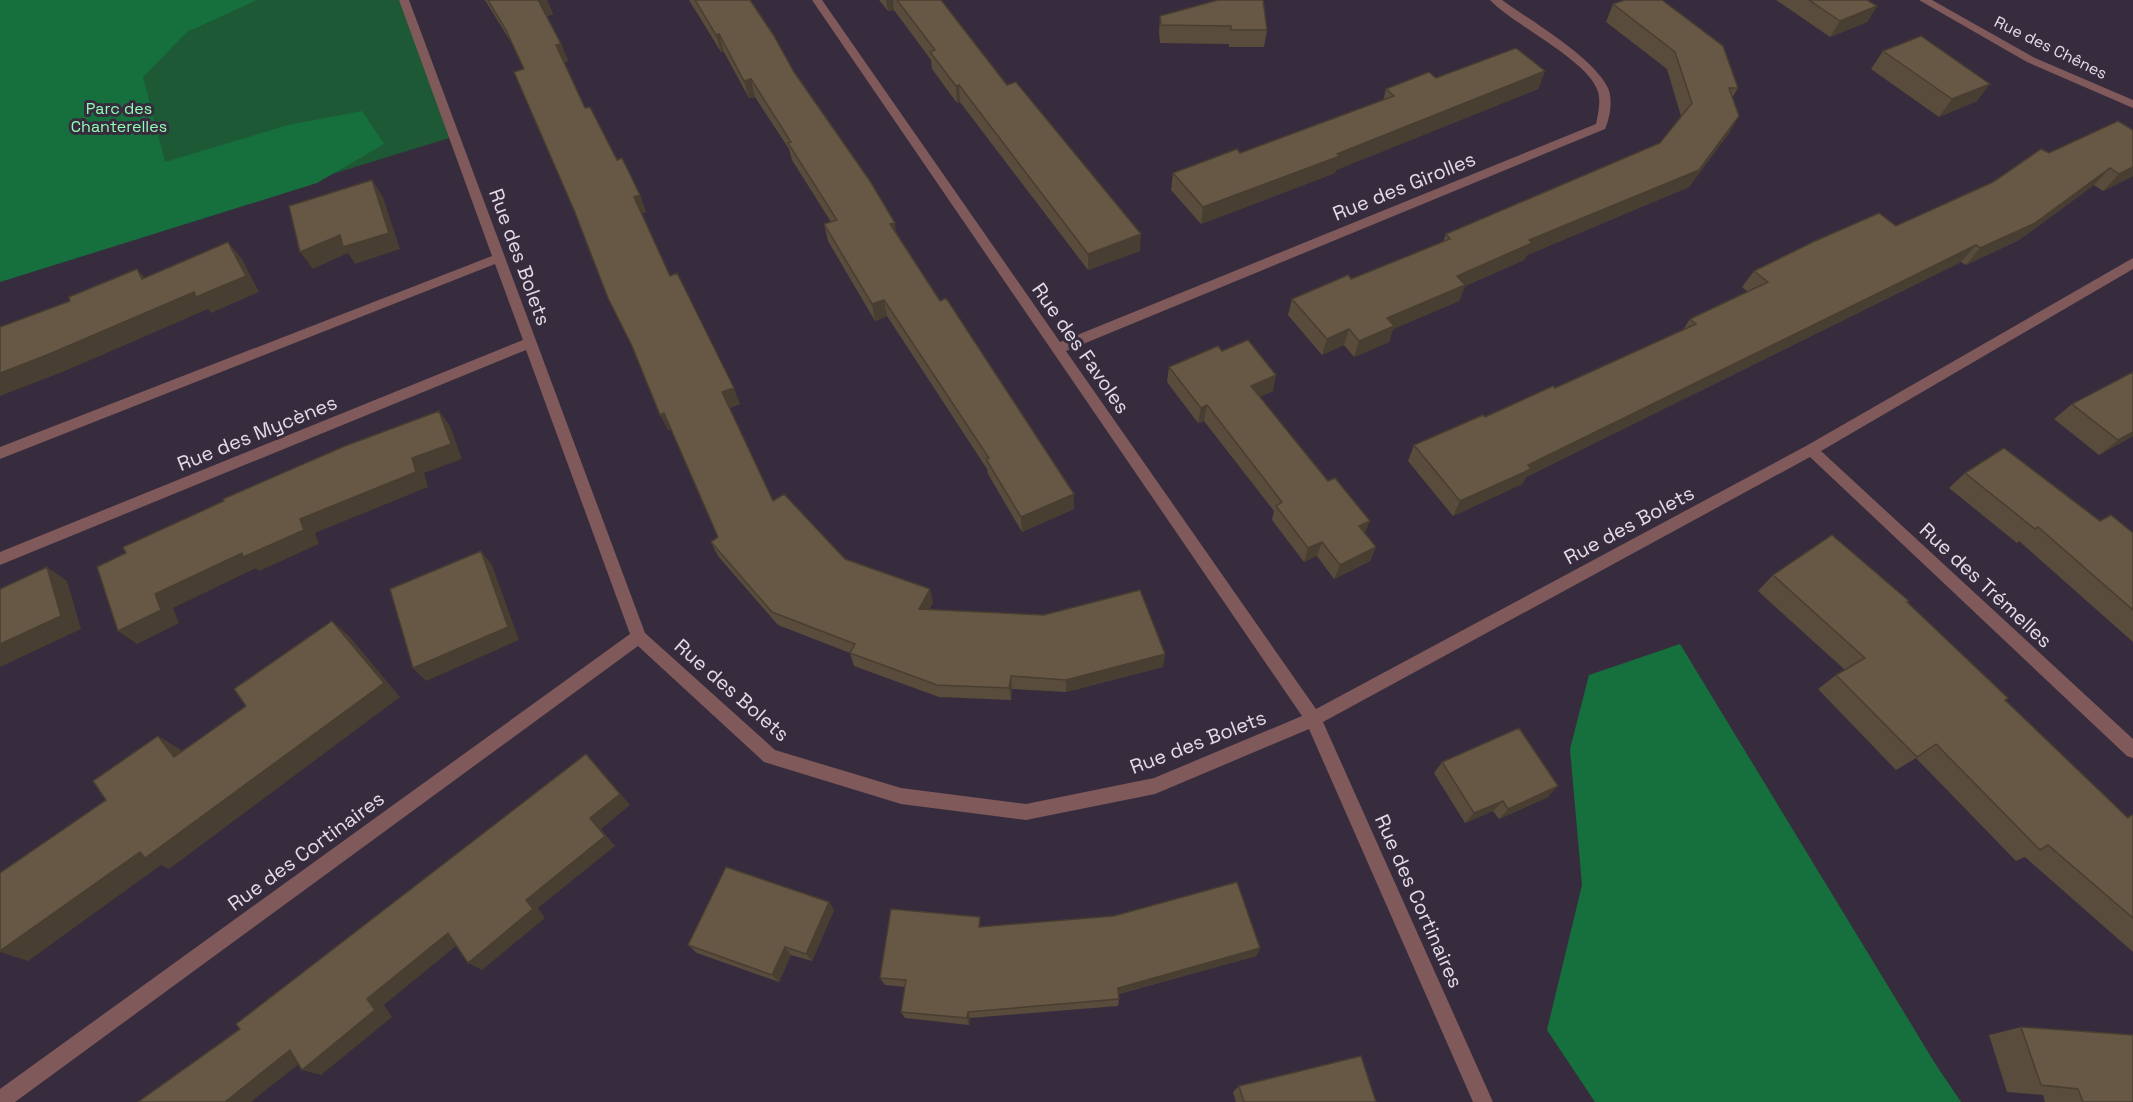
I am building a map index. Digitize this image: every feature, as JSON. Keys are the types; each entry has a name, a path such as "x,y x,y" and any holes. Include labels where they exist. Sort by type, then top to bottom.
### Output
{"street":[{"name":"Rue des Bolets","path":"404,0 639,637 770,756 901,796 1026,812 1155,786 1313,719 1811,450 2133,263"},
{"name":"Rue des Favoles","path":"817,0 1313,719"},
{"name":"Rue des Girolles","path":"1057,349 1601,126 1605,107 1603,89 1586,67 1495,0"},
{"name":"Rue des Chênes","path":"1924,0 2031,60 2133,104"},
{"path":"0,453 499,258"},
{"name":"Rue des Mycènes","path":"0,559 529,343"},
{"name":"Rue des Trémelles","path":"1811,450 2133,750"},
{"name":"Rue des Cortinaires","path":"0,1101 639,637"},
{"name":"Rue des Cortinaires","path":"1313,719 1483,1102"}],"green space":[{"name":"Parc des Chanterelles","path":"0,0 403,0 449,138 0,277"},
{"name":"Parc des Chanterelles","path":"0,0 257,0 187,32 143,77 165,162 288,125 362,111 384,144 317,183 0,282"},
{"path":"1680,644 1936,1065 1961,1102 1595,1102 1547,1030 1582,885 1570,749 1589,675"}],"building":[{"path":"488,0 538,0 561,44 556,45 585,108 590,107 617,160 622,158 640,195 634,197 670,276 677,273 734,388 722,392 773,501 784,494 845,559 930,589 919,609 1044,615 1140,590 1165,654 1066,680 1011,676 1009,688 937,685 850,653 855,644 772,612 711,542 718,537 664,413 660,415 632,346 608,298 574,210 514,72 524,69 506,30"},
{"path":"695,0 750,0 794,72 870,181 895,223 890,224 940,301 946,298 1074,494 1021,517 986,459 989,458 884,300 872,304 824,224 837,220 751,79 744,81 719,34 716,35"},
{"path":"897,0 941,0 1007,85 1016,82 1141,234 1088,254 959,85 956,86 930,52 935,50"},
{"path":"1218,0 1263,0 1267,30 1231,30 1231,26 1161,25 1160,16"},
{"path":"1625,0 1662,0 1723,46 1738,88 1729,88 1739,116 1699,170 1529,240 1532,243 1457,276 1465,285 1387,318 1394,326 1359,341 1349,329 1327,339 1292,299 1348,275 1351,279 1450,239 1446,234 1660,143 1692,103 1675,52 1613,4"},
{"path":"1809,0 1867,0 1877,6 1840,21"},
{"path":"1921,36 1990,84 1952,99 1883,51"},
{"path":"1516,48 1545,71 1337,154 1340,156 1203,207 1173,173 1237,149 1240,153 1394,96 1386,89 1429,72 1436,78"},
{"path":"2118,121 2133,130 2133,167 2119,174 2110,168 2035,223 1980,248 1976,245 1528,465 1531,469 1460,501 1414,445 1483,415 1485,417 1553,386 1555,388 1696,324 1690,319 1768,282 1754,271 1815,241 1879,213 1896,226 1993,182 2041,149 2049,153"},
{"path":"372,180 389,233 343,247 340,235 300,252 289,206"},
{"path":"228,242 246,276 196,297 194,292 0,373 0,327 70,301 69,297 137,269 142,279"},
{"path":"1248,340 1276,375 1251,386 1328,481 1335,478 1370,521 1359,526 1376,547 1340,565 1322,542 1308,548 1276,506 1282,502 1207,405 1201,408 1169,367 1218,346 1222,351"},
{"path":"2133,372 2133,432 2118,440 2072,404"},
{"path":"439,411 451,444 412,458 416,472 300,519 304,530 243,557 242,553 155,594 161,610 118,631 97,567 126,553 123,547 224,501 223,499 345,446"},
{"path":"2004,448 2100,521 2111,515 2133,533 2133,610 2038,527 2035,529 1965,473"},
{"path":"1832,535 1909,601 1907,602 2008,698 2005,700 2128,818 2133,816 2133,918 2048,845 2040,850 1936,744 1917,757 1836,675 1865,658 1773,575"},
{"path":"481,551 508,627 413,668 390,589"},
{"path":"47,567 61,616 0,644 0,589"},
{"path":"332,621 384,683 145,858 140,852 0,951 0,873 106,800 93,781 158,736 174,757 246,706 234,689"},
{"path":"1519,728 1558,786 1508,809 1503,801 1474,813 1442,762"},
{"path":"586,754 620,794 590,818 605,836 526,900 533,909 468,963 448,933 367,999 375,1010 302,1070 290,1050 225,1102 138,1102 240,1029 236,1024"},
{"path":"726,867 829,902 806,954 785,947 772,975 688,945"},
{"path":"1237,882 1260,948 1118,988 1119,999 968,1012 967,1018 901,1012 906,980 880,978 891,909 980,917 979,927 1114,916"},
{"path":"2021,1027 2133,1035 2133,1102 2083,1102 2078,1089 2041,1085"},
{"path":"1361,1056 1376,1102 1244,1102 1239,1086"}]}
